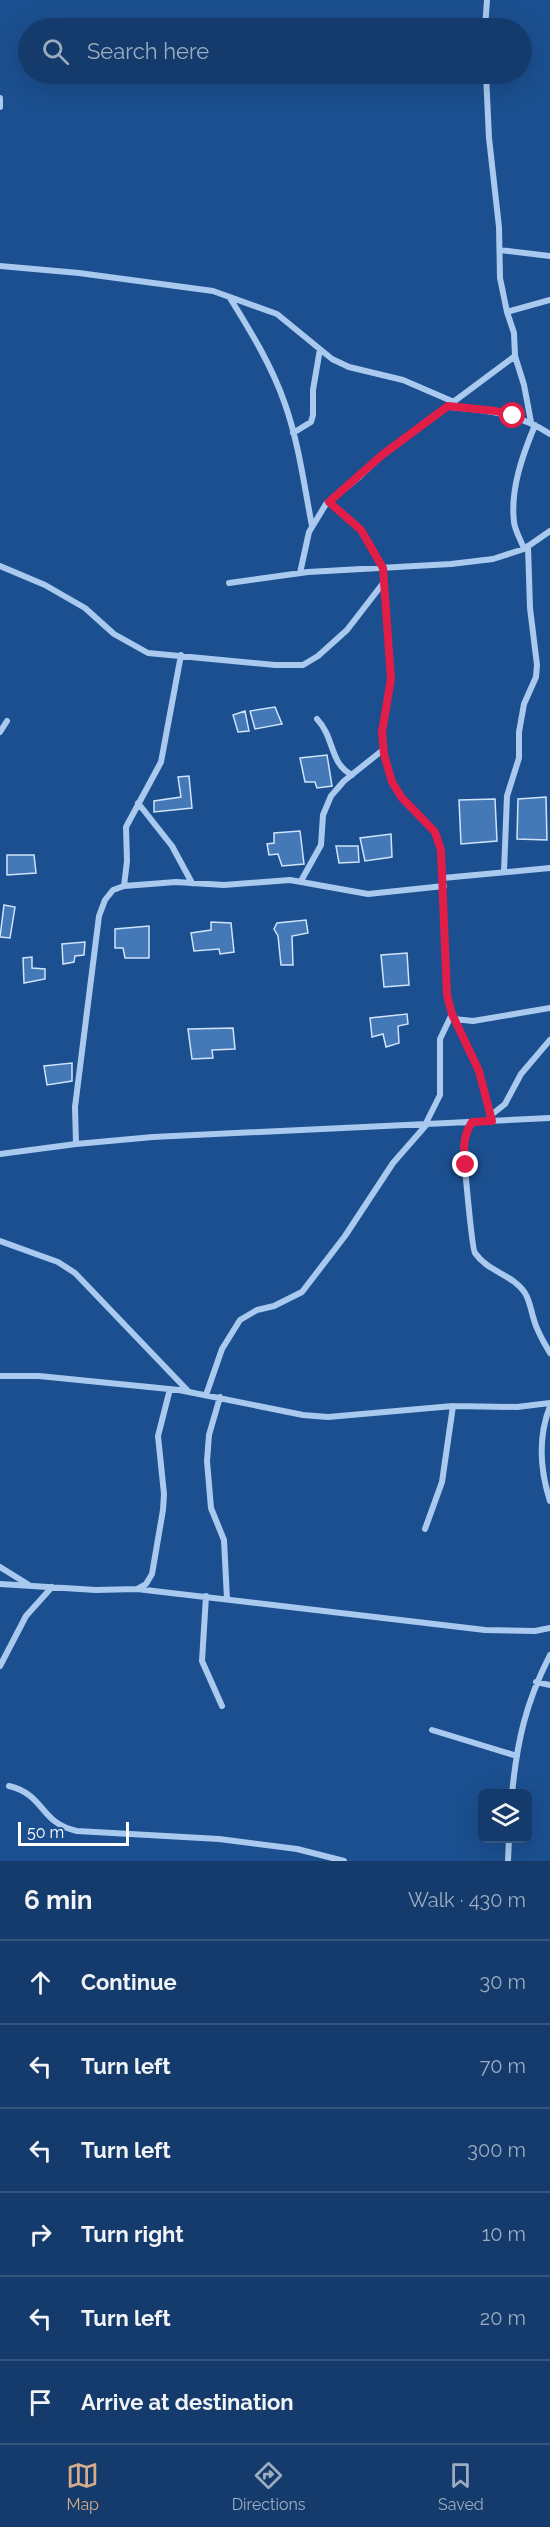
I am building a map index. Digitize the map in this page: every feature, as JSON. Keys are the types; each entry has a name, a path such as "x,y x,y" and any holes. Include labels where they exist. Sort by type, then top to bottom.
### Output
{"street":[{"path":"486,18 487,0"},
{"path":"487,84 500,250 500,278 514,333 515,356 525,385 533,424 518,473 514,524 526,547 537,665 536,677 524,704 519,732 519,758 507,796 504,871"},
{"path":"0,98 0,107"},
{"path":"500,250 550,256"},
{"path":"0,266 187,286 229,298 277,314 320,349 349,367 403,380 451,404 496,411 533,424 550,434"},
{"path":"229,298 268,364 285,404 312,526"},
{"path":"507,312 546,303 550,300"},
{"path":"293,433 310,422 313,415 313,390 320,349"},
{"path":"300,573 312,526 329,502 382,455 515,356"},
{"path":"329,502 361,530 383,568 391,679 383,726 384,749 392,782 402,798 435,832 441,850 446,973 453,1016 479,1071 491,1119"},
{"path":"229,583 300,573 493,559 526,547 550,531"},
{"path":"0,566 45,585 85,608 132,646 148,653 275,665 303,665 347,630 385,581"},
{"path":"124,886 126,827 161,762 181,655"},
{"path":"317,719 327,730 336,762 352,775"},
{"path":"0,732 7,721"},
{"path":"301,881 321,846 326,805 344,781 384,749"},
{"path":"138,803 162,832 186,868 192,883"},
{"path":"443,878 550,868"},
{"path":"76,1144 75,1107 99,916 105,900 113,890 124,886 192,883 224,885 301,881 350,893 368,894 444,886"},
{"path":"453,1016 472,1021 550,1008"},
{"path":"206,1395 222,1349 240,1320 257,1310 274,1306 302,1292 345,1236 393,1163 427,1123 440,1095 440,1039 453,1016"},
{"path":"491,1119 505,1104 521,1074 550,1040"},
{"path":"0,1154 76,1144 472,1122 491,1119 550,1118"},
{"path":"472,1122 466,1132 464,1152 470,1196 470,1243 483,1263 525,1291 536,1326 550,1353"},
{"path":"0,1241 58,1262 75,1272 190,1392"},
{"path":"0,1376 39,1376 170,1389 328,1417 453,1406 517,1407 550,1404 543,1432 541,1464 550,1501"},
{"path":"137,1589 146,1584 152,1574 161,1526 164,1494 158,1436 170,1389"},
{"path":"220,1398 209,1435 207,1461 211,1508 224,1540 227,1599"},
{"path":"425,1529 442,1482 453,1406"},
{"path":"0,1568 30,1586"},
{"path":"0,1584 137,1589 485,1630 535,1631 550,1628"},
{"path":"0,1666 26,1616 52,1587"},
{"path":"206,1596 202,1661 222,1706"},
{"path":"513,1789 522,1720 536,1682 550,1655"},
{"path":"536,1682 550,1685"},
{"path":"432,1730 517,1756"},
{"path":"9,1786 30,1793 60,1827 77,1831 219,1839 297,1849 344,1861"},
{"path":"508,1861 509,1843"}],"building":[{"path":"275,707 282,724 255,729 250,711"},
{"path":"245,711 249,731 238,732 233,715"},
{"path":"327,755 332,786 317,788 315,782 305,782 300,758"},
{"path":"189,776 192,808 154,812 154,801 181,797 178,777"},
{"path":"546,797 547,840 517,839 518,799"},
{"path":"495,799 497,841 461,844 459,800"},
{"path":"300,831 304,864 282,866 278,854 269,855 267,844 274,843 274,833"},
{"path":"391,834 392,857 365,861 360,838"},
{"path":"336,846 358,846 359,862 339,863"},
{"path":"7,855 34,855 36,873 7,875"},
{"path":"4,905 15,907 10,938 0,937"},
{"path":"306,920 308,933 292,936 293,965 281,965 278,936 274,929 277,923"},
{"path":"211,922 231,923 234,952 220,954 219,949 194,951 191,933 211,930"},
{"path":"149,926 149,958 125,958 123,948 115,948 115,929"},
{"path":"85,942 84,955 75,956 74,962 63,964 62,944"},
{"path":"407,953 409,985 384,987 381,955"},
{"path":"32,957 32,968 45,969 45,979 24,983 23,958"},
{"path":"407,1014 408,1024 398,1026 399,1043 386,1047 383,1034 372,1037 370,1018"},
{"path":"233,1028 235,1049 212,1050 213,1058 192,1059 188,1029"},
{"path":"72,1063 72,1081 47,1085 44,1066"}],"route":[{"path":"466,1165 464,1141 466,1132 472,1122 492,1121 479,1071 452,1014 447,995 446,920 441,850 435,832 402,798 392,782 384,754 382,732 391,679 383,568 376,560 361,530 329,502 342,493 382,455 448,406 496,411 513,416"}]}
